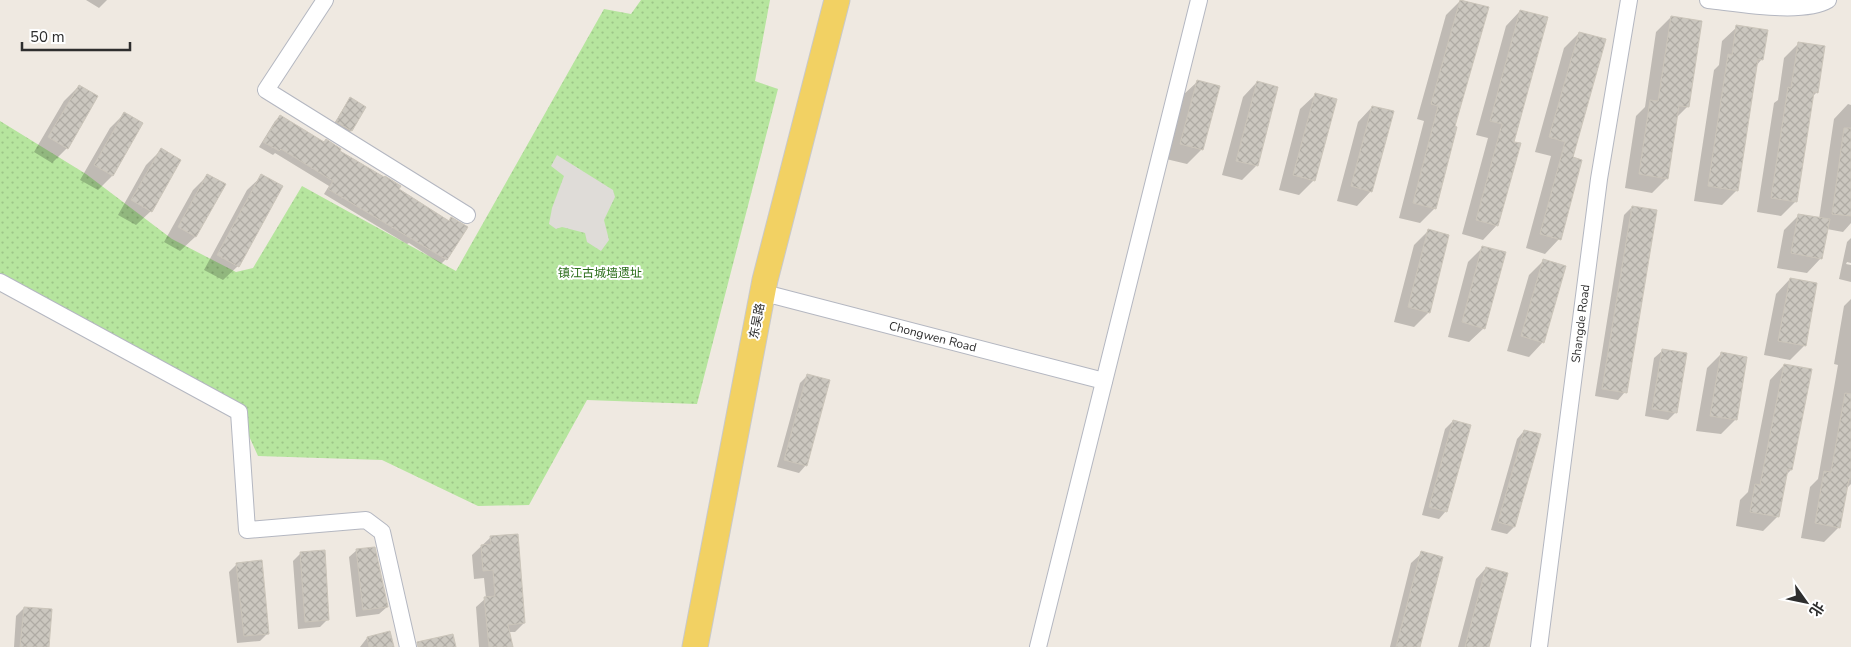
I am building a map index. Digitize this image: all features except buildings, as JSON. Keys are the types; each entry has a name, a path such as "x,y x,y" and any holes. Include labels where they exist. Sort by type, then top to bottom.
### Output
{"main road":[{"name":"东吴路","path":"695,647 769,295 837,0"},
{"name":"东吴路","path":"707,647 769,295 849,0"}],"street":[{"path":"325,0 266,90 468,215"},
{"path":"1038,647 1199,0"},
{"name":"Shangde Road","path":"1539,647 1598,179 1629,0"},
{"path":"1708,0 1801,7 1823,3 1828,0"},
{"path":"0,282 238,412 247,530 366,520 382,532 408,647"},
{"name":"Chongwen Road","path":"769,295 1104,381"}],"green space":[{"name":"镇江古城墙遗址","path":"641,0 770,0 755,81 778,89 697,404 587,400 529,505 478,506 382,460 258,456 238,412 0,282 0,121 86,174 172,239 236,272 253,268 302,186 456,271 604,9 631,14"}],"shaded area":[{"path":"557,155 613,190 615,197 604,220 609,240 601,251 587,242 585,233 562,227 556,229 549,224 552,208 564,176 551,166"}]}
